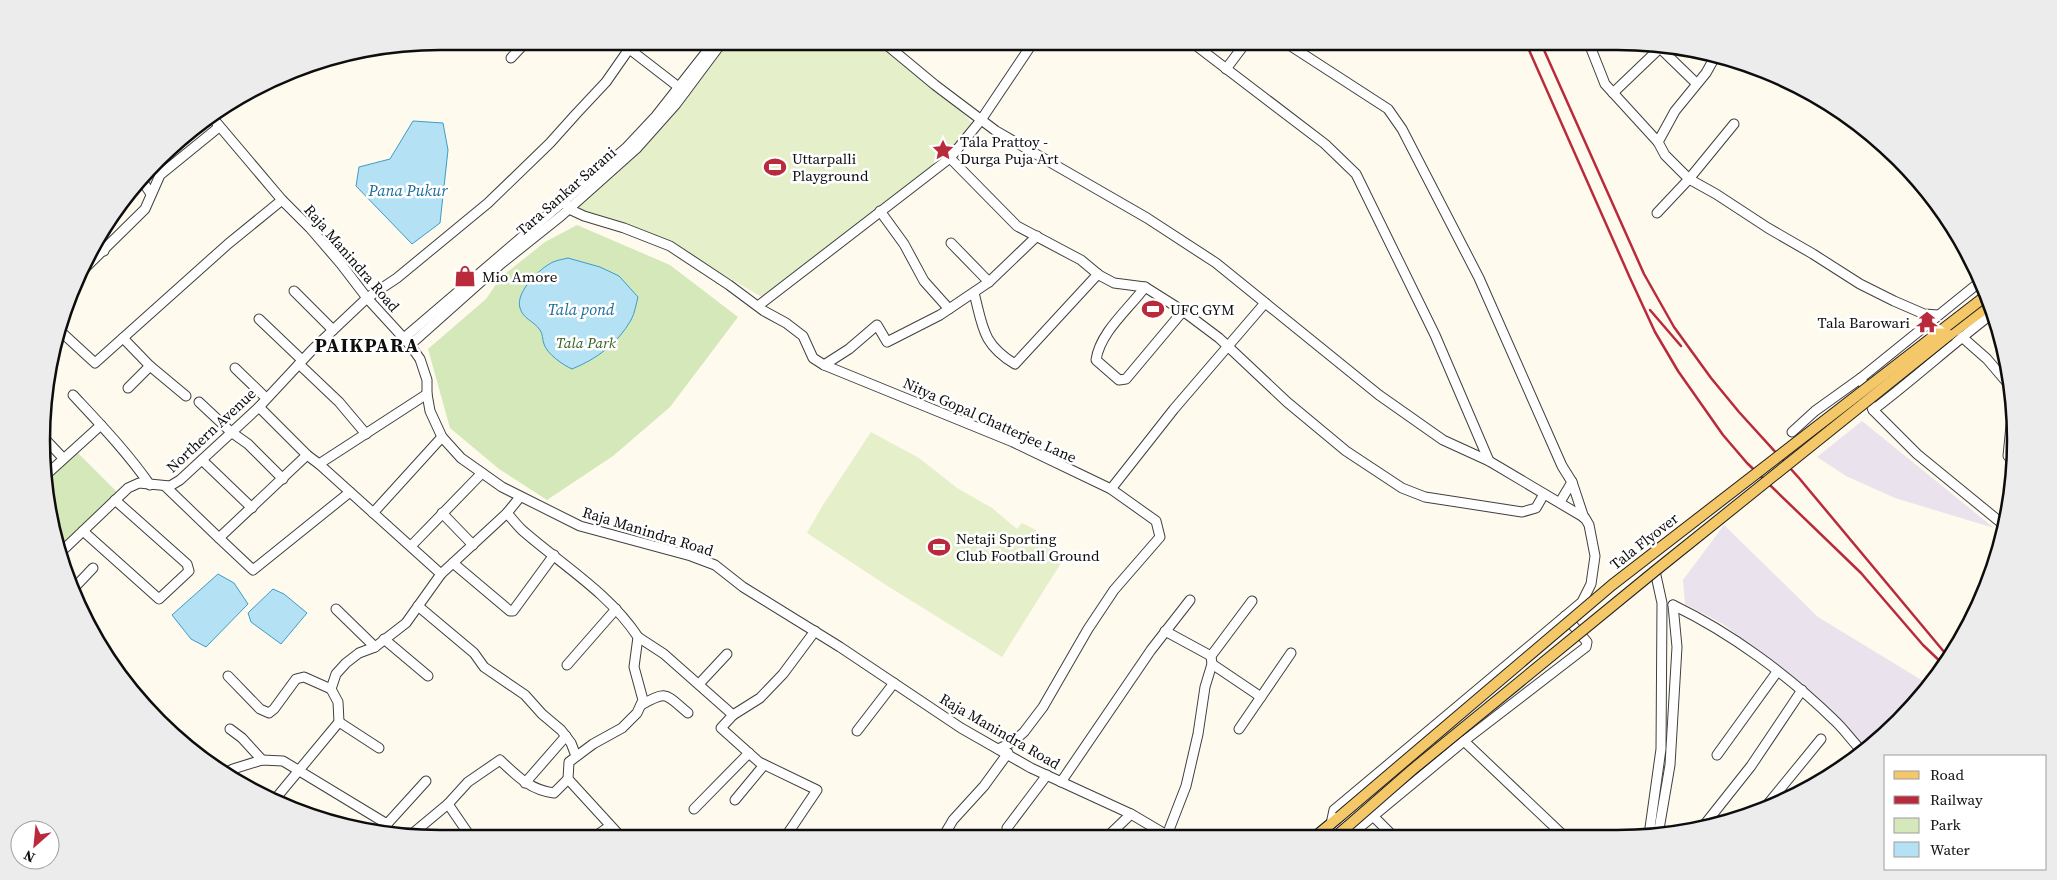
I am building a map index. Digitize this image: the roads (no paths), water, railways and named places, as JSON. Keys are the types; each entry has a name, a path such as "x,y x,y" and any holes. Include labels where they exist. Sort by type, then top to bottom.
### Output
{"main road":[{"name":"Tala Flyover","path":"1324,830 1612,585 1980,300"},
{"name":"Tala Flyover","path":"1343,830 1412,770 1655,571 1948,335 1984,309"}],"street":[{"path":"511,58 518,50"},
{"name":"Northern Avenue","path":"65,548 128,488 139,483 165,486 180,480 259,407 301,362 367,298 396,278 488,203 563,129 606,82 628,50"},
{"path":"630,50 682,90"},
{"path":"407,342 564,200 626,148 682,90 709,50"},
{"name":"Tara Sankar Sarani","path":"407,342 569,209 636,149 715,50"},
{"path":"891,50 996,131 1147,218 1216,263 1379,395 1443,440 1489,461 1584,518"},
{"path":"758,306 950,158 981,120 1028,50"},
{"path":"1202,50 1325,144 1356,174 1435,335 1489,461"},
{"path":"1226,69 1240,50"},
{"path":"1297,50 1388,109 1402,129 1479,278 1562,466 1572,482 1584,518 1589,525 1595,556 1592,584 1582,602 1334,810 1331,824"},
{"path":"1592,50 1605,84 1689,179 1860,284 1924,314 1938,315"},
{"path":"1613,93 1657,52"},
{"path":"1666,53 1696,84"},
{"path":"1658,142 1675,112 1706,73 1712,62"},
{"name":"Raja Manindra Road","path":"216,122 282,200 310,228 341,264 367,298 420,359 427,380 430,411 442,437 461,458 520,497 580,526 691,556 716,565 743,587 816,631 961,728 1047,775 1131,814 1159,830"},
{"path":"1656,214 1689,179 1734,124"},
{"path":"94,260 144,209 160,176 220,127"},
{"path":"950,158 1017,226 1081,260 1098,274 1114,283 1145,287 1183,311 1228,346 1287,402 1346,451 1402,488 1426,497 1522,512 1536,508 1544,494"},
{"path":"145,185 151,194"},
{"path":"64,335 95,363 228,244 282,200"},
{"path":"564,200 569,209"},
{"name":"Nitya Gopal Chatterjee Lane","path":"569,209 670,246 803,336 813,358 824,364 1013,442 1111,489 1156,522 1160,537 1114,590 1088,629 1044,707 1024,732 1013,742 998,749"},
{"path":"880,212 904,244 924,281 949,309"},
{"path":"824,364 849,349 877,324 887,342 949,309 989,282 1037,236"},
{"path":"951,243 989,282"},
{"path":"101,247 104,251"},
{"path":"974,292 987,339 992,347 1015,364 1098,274"},
{"path":"1792,432 1815,411 1861,378 1975,286"},
{"path":"1145,287 1109,331 1097,354 1096,360 1119,380 1126,379 1183,311"},
{"path":"294,291 333,330"},
{"path":"1111,489 1174,408 1265,303"},
{"path":"1873,410 1918,376 1987,318"},
{"path":"259,320 339,402 366,434"},
{"path":"1962,337 1987,359 2002,377"},
{"path":"123,338 150,366 186,396"},
{"path":"128,388 150,366"},
{"path":"235,368 266,398"},
{"path":"1861,378 1873,410 1918,454 1999,522"},
{"path":"72,394 135,464 150,484"},
{"path":"319,464 427,394"},
{"path":"199,402 231,432 248,444 283,479"},
{"path":"259,407 307,455 441,574"},
{"path":"51,471 101,425"},
{"path":"373,513 442,437"},
{"path":"50,444 64,458"},
{"path":"219,538 307,455"},
{"path":"202,460 252,508"},
{"path":"410,546 482,473"},
{"path":"1560,502 1572,482"},
{"path":"165,486 253,570 350,492"},
{"path":"331,689 336,674 346,663 359,653 375,647 406,623 441,574 507,513 520,497"},
{"path":"83,530 159,599 190,571 187,564 115,500"},
{"path":"442,513 473,545"},
{"path":"507,513 521,530 554,555 616,609 638,637 664,654 733,714"},
{"path":"453,563 513,611 554,555"},
{"path":"78,584 93,568"},
{"path":"1650,828 1661,749 1662,603 1655,571"},
{"path":"1061,782 1165,632 1190,600"},
{"path":"1171,830 1186,786 1212,660 1252,601"},
{"path":"1659,828 1670,765 1677,647 1673,605 1708,622 1802,690 1835,721 1858,746"},
{"path":"418,606 474,653 484,667 525,695 566,736 576,756"},
{"path":"336,608 375,647"},
{"path":"567,665 616,609"},
{"path":"1356,830 1464,740 1586,647 1587,642 1565,616"},
{"path":"791,830 817,790 764,765 721,728 733,714 760,698 783,674 816,631"},
{"path":"1165,632 1212,660 1261,696"},
{"path":"418,829 448,804 468,782 500,760 525,783 542,792 554,793 568,779 569,762 593,744 622,728 638,713 643,700 634,667 638,637"},
{"path":"384,639 428,676"},
{"path":"1239,729 1291,653"},
{"path":"699,684 727,654"},
{"path":"1717,755 1777,672"},
{"path":"228,676 260,708 269,712 274,709 296,679 304,677 331,689 338,702 338,722 279,795"},
{"path":"857,731 894,683"},
{"path":"1709,819 1751,766 1802,690"},
{"path":"641,705 660,695 666,696 688,713"},
{"path":"338,722 379,748"},
{"path":"230,730 242,738 262,760"},
{"path":"525,783 566,736"},
{"path":"1774,797 1821,739"},
{"path":"1464,740 1558,830"},
{"path":"694,809 749,753"},
{"path":"947,830 953,820 984,786 1008,754"},
{"path":"231,769 262,760 283,761 386,827"},
{"path":"735,800 764,765"},
{"path":"1007,828 1047,775"},
{"path":"568,779 614,830"},
{"path":"387,827 426,781"},
{"path":"448,804 466,830"},
{"path":"1114,830 1131,814"},
{"path":"1373,816 1387,830"},
{"path":"604,830 610,826"}],"water":[{"name":"Pana Pukur","path":"413,121 443,123 448,150 440,223 412,244 356,186 359,167 390,159"},
{"name":"Tala pond","path":"568,258 600,267 619,276 638,297 632,317 620,336 598,355 572,369 548,352 541,332 521,312 519,302 525,288 542,269 553,262"},
{"path":"218,574 234,583 248,604 206,647 191,639 172,615"},
{"path":"273,589 284,594 307,613 281,644 251,622 248,613"}],"railway":[{"path":"1529,50 1655,332 1678,371 1723,435 1747,463 1861,573 1923,645 1939,660"},
{"path":"1544,50 1644,274 1674,327 1711,378 1739,412 1799,478 1944,652"},
{"path":"1650,310 1681,346"}],"place":[{"name":"Tala Prattoy - Durga Puja Art","path":"943,150"},
{"name":"Uttarpalli Playground","path":"775,167"},
{"name":"Mio Amore","path":"465,276"},
{"name":"UFC GYM","path":"1153,309"},
{"name":"Tala Barowari","path":"1927,322"},
{"name":"Netaji Sporting Club Football Ground","path":"939,547"}],"district":[{"name":"PAIKPARA","path":"367,345"}],"park label":[{"name":"Tala Park","path":"586,342"}]}
